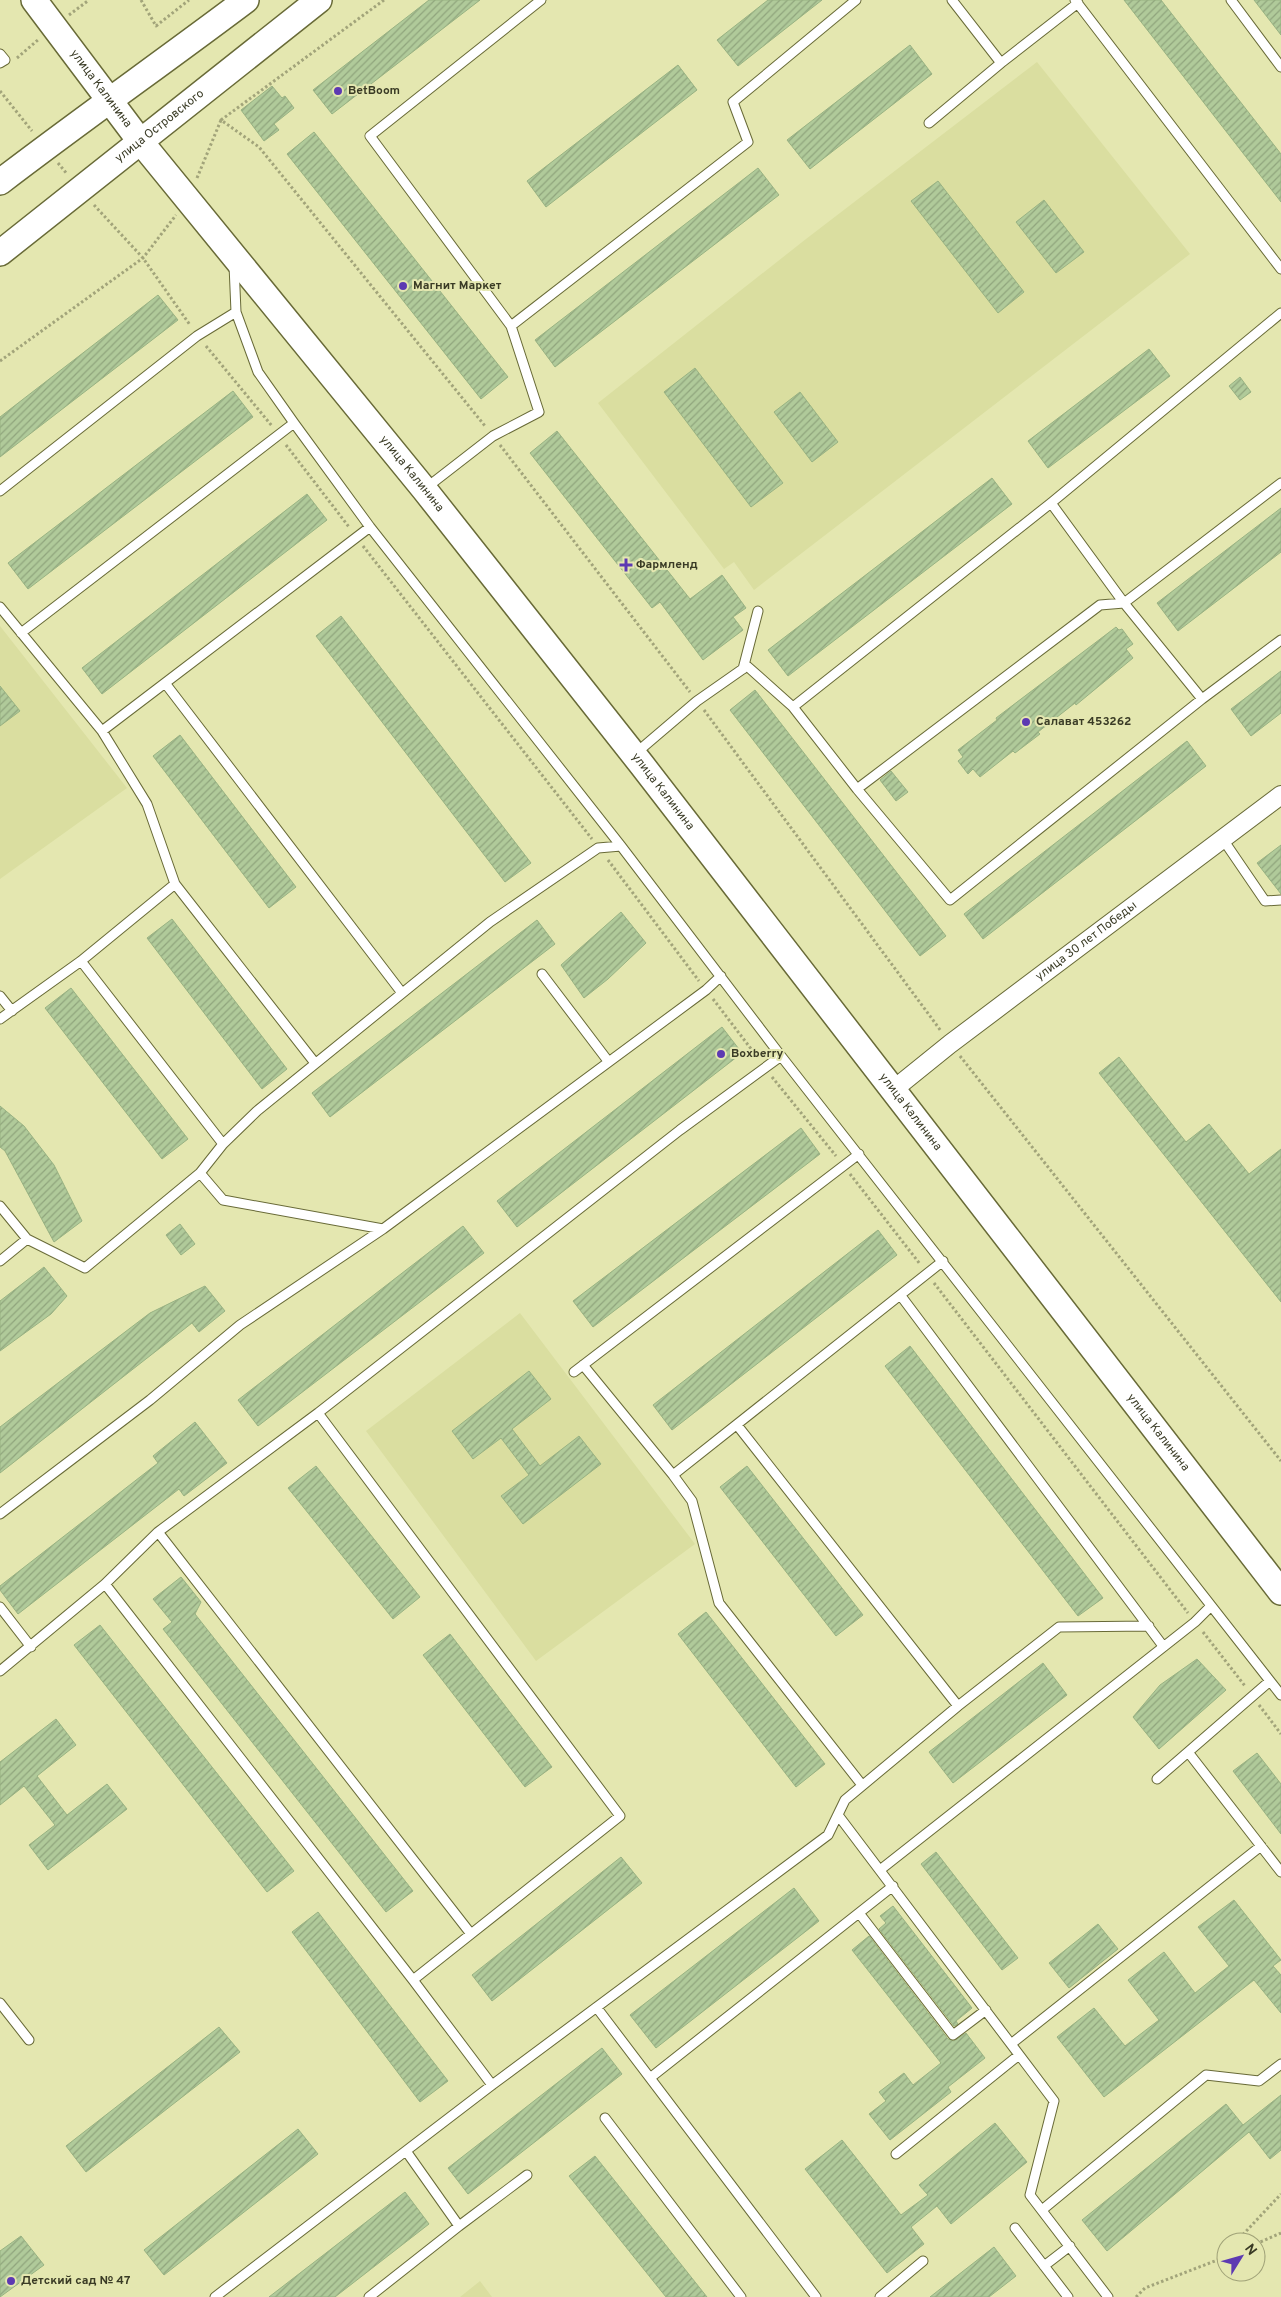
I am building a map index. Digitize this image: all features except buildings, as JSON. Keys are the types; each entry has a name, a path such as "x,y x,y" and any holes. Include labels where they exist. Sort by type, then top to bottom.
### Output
{"street":[{"name":"улица Калинина","path":"34,0 140,141 424,489 634,755 1281,1592"},
{"path":"0,182 108,100 172,56 246,0"},
{"name":"улица Островского","path":"0,253 79,188 319,0"},
{"name":"улица 30 лет Победы","path":"893,1090 950,1044 1281,795"}],"lane":[{"path":"424,489 493,436 539,412 511,326 370,136 541,0"},
{"path":"511,326 748,142 733,102 856,0"},
{"path":"952,0 1001,64"},
{"path":"1230,0 1281,67"},
{"path":"929,123 1076,2 1281,269"},
{"path":"0,54 5,60 0,63"},
{"path":"234,254 236,312 258,372 294,423 370,527 621,846 781,1056 1281,1696"},
{"path":"0,491 197,336 236,312"},
{"path":"793,707 1051,503 1281,313"},
{"path":"21,633 294,423"},
{"path":"858,789 1100,604 1124,603 1281,483"},
{"path":"1051,503 1124,603 1202,699"},
{"path":"102,731 370,527"},
{"path":"0,607 102,731 147,804 175,884 315,1064"},
{"path":"743,669 758,611"},
{"path":"634,755 697,701 747,666 793,707 950,900 1202,699 1281,640"},
{"path":"165,683 402,993"},
{"path":"1222,838 1265,901 1281,900"},
{"path":"0,1206 27,1239 85,1268 200,1173 223,1144 257,1111 490,922 598,848 621,846"},
{"path":"0,1019 81,961 175,884"},
{"path":"81,961 223,1144"},
{"path":"542,974 608,1061"},
{"path":"0,1514 150,1400 240,1325 383,1230 706,990 721,976"},
{"path":"0,996 12,1011"},
{"path":"0,1671 105,1584 158,1532 318,1413 680,1130 764,1066 781,1056"},
{"path":"574,1372 859,1154"},
{"path":"200,1173 223,1200 383,1230"},
{"path":"0,1261 27,1239"},
{"path":"673,1475 928,1275 943,1261"},
{"path":"901,1296 1163,1646"},
{"path":"583,1365 692,1501 719,1604 862,1785"},
{"path":"318,1413 620,1816 413,1980"},
{"path":"737,1425 958,1706"},
{"path":"158,1532 471,1934"},
{"path":"105,1584 413,1980 492,2086"},
{"path":"0,1607 31,1647"},
{"path":"880,1870 1195,1622 1210,1607"},
{"path":"215,2297 492,2086 828,1835 845,1800 958,1706 1059,1627 1148,1626"},
{"path":"1157,1779 1270,1682"},
{"path":"1188,1752 1281,1872"},
{"path":"838,1815 1054,2101 1030,2195 1108,2297"},
{"path":"1011,2044 1261,1846"},
{"path":"650,2078 893,1886"},
{"path":"859,1913 954,2035 986,2010"},
{"path":"0,2003 29,2040"},
{"path":"597,2008 816,2297"},
{"path":"896,2154 1019,2055"},
{"path":"1042,2210 1206,2075 1259,2082 1281,2064"},
{"path":"605,2118 741,2297"},
{"path":"406,2151 459,2226"},
{"path":"369,2297 527,2175"},
{"path":"1015,2228 1068,2297"},
{"path":"1044,2266 1070,2246"},
{"path":"880,2297 923,2261"}],"path":[{"path":"141,0 156,26 189,0"},
{"path":"0,91 79,188 143,258 197,336 278,434 1281,1734"},
{"path":"0,361 143,258"},
{"path":"1245,2232 1281,2194"},
{"path":"1266,2240 1281,2233"},
{"path":"1136,2297 1145,2288 1216,2261"}],"shaded area":[{"path":"1037,62 1190,254 754,590 734,562 724,569 598,403 806,239"},
{"path":"0,626 127,788 0,879"},
{"path":"520,1313 695,1544 536,1661 366,1431"},
{"path":"480,2281 492,2297 460,2297"}],"place":[{"name":"BetBoom","path":"338,91"},
{"name":"Магнит Маркет","path":"403,286"},
{"name":"Фармленд","path":"626,565"},
{"name":"Салават 453262","path":"1026,722"},
{"name":"Boxberry","path":"721,1054"},
{"name":"Детский сад № 47","path":"11,2281"}]}
